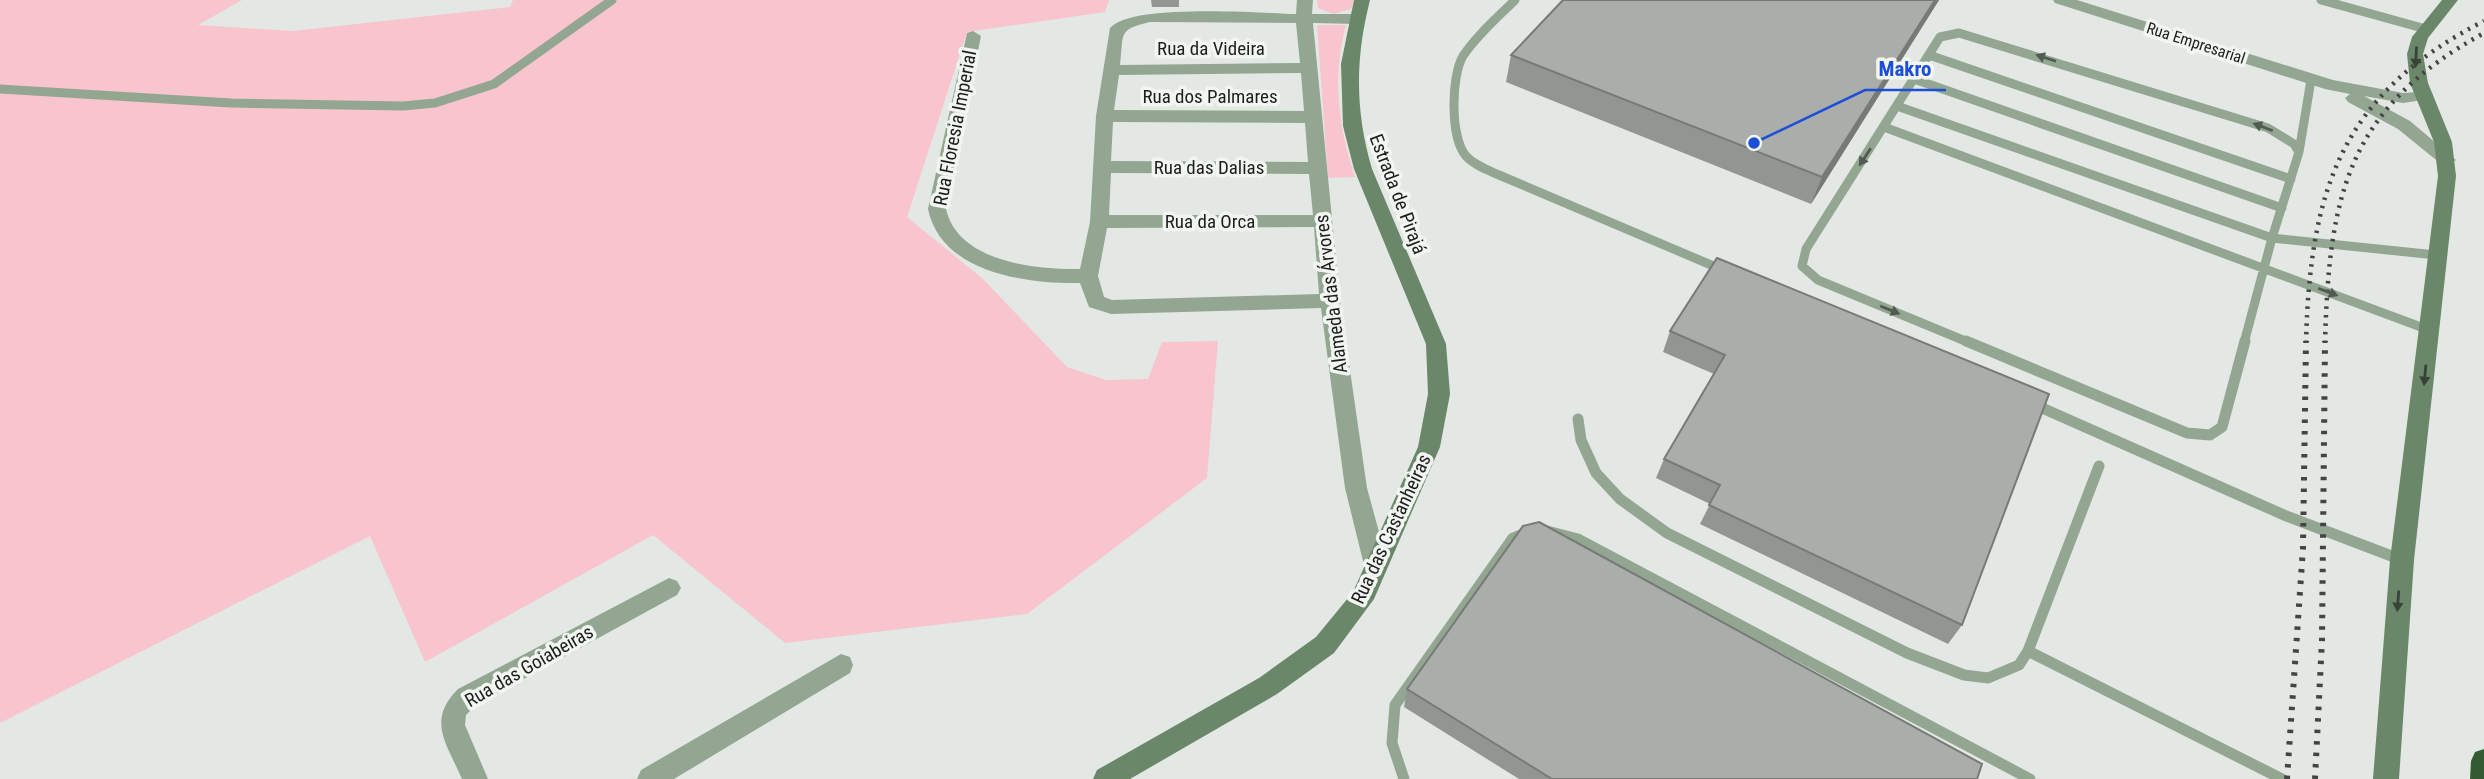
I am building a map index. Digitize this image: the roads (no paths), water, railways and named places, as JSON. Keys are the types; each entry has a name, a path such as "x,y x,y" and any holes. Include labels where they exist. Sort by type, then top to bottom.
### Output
{"highway":[{"path":"2483,779 2484,761"}],"main road":[{"name":"Estrada de Pirajá","path":"1362,0 1347,77 1353,140 1426,317"},
{"path":"2386,779 2402,560 2447,160 2415,69 2415,54 2426,29 2450,0"},
{"name":"Rua das Castanheiras","path":"1105,779 1268,686 1310,658 1343,626 1362,599 1429,447 1436,420 1439,368 1436,344 1426,317"}],"street":[{"name":"Rua Empresarial","path":"2062,0 2311,80 2403,97 2424,95"},
{"path":"1330,301 1111,307 1096,302 1088,276 1099,222 1105,116 1116,31 1122,24 1150,17 1305,10 1357,19"},
{"name":"Alameda das Árvores","path":"1305,10 1321,221 1330,301 1356,488 1376,565"},
{"name":"Rua Floresia Imperial","path":"973,36 937,209 939,221 947,234 981,262 1000,269 1033,275 1088,276"},
{"name":"Rua da Videira","path":"1112,69 1310,68"},
{"name":"Rua Empresarial","path":"2331,85 2404,125 2447,160"},
{"name":"Rua dos Palmares","path":"1105,116 1315,117"},
{"name":"Rua das Dalias","path":"1101,167 1317,168"},
{"name":"Rua da Orca","path":"1099,222 1321,221"},
{"name":"Rua das Goiabeiras","path":"475,779 452,725 454,710 467,697 669,588"},
{"path":"650,779 841,665"}],"lane":[{"path":"0,89 231,103 402,106 435,103 494,84 612,0"},
{"path":"1515,0 1457,67 1455,118 1464,153 1499,175 1736,275"},
{"path":"2320,0 2426,29"},
{"path":"2299,152 2294,144 2268,128 1972,35 1948,34 1940,37 1806,249 1802,266 1809,275 2188,433 2205,437 2216,434 2222,427 2272,238 2299,152 2311,80"},
{"path":"1929,55 2291,178"},
{"path":"1914,79 2281,208"},
{"path":"1897,106 2272,238 2436,254"},
{"path":"1884,127 2429,330"},
{"path":"2022,399 2284,515 2402,560"},
{"path":"1578,419 1579,442 1590,468 1635,512 1667,533 1907,653 1964,675 1988,678 2019,665 2028,651 2099,466"},
{"path":"1404,779 1392,754 1390,728 1395,705 1513,538 1533,531 1548,531 1578,539 2030,779"},
{"path":"2028,651 2282,779"}],"railway":[{"path":"2306,343 2315,238 2326,193 2343,152 2366,115 2396,81 2435,50 2484,21"},
{"path":"2325,343 2332,243 2341,200 2355,161 2375,125 2402,92 2438,62 2484,33"},
{"path":"2287,779 2303,548 2306,341"},
{"path":"2315,779 2322,640 2325,341"}],"place":[{"name":"Makro","path":"1754,143"}]}
